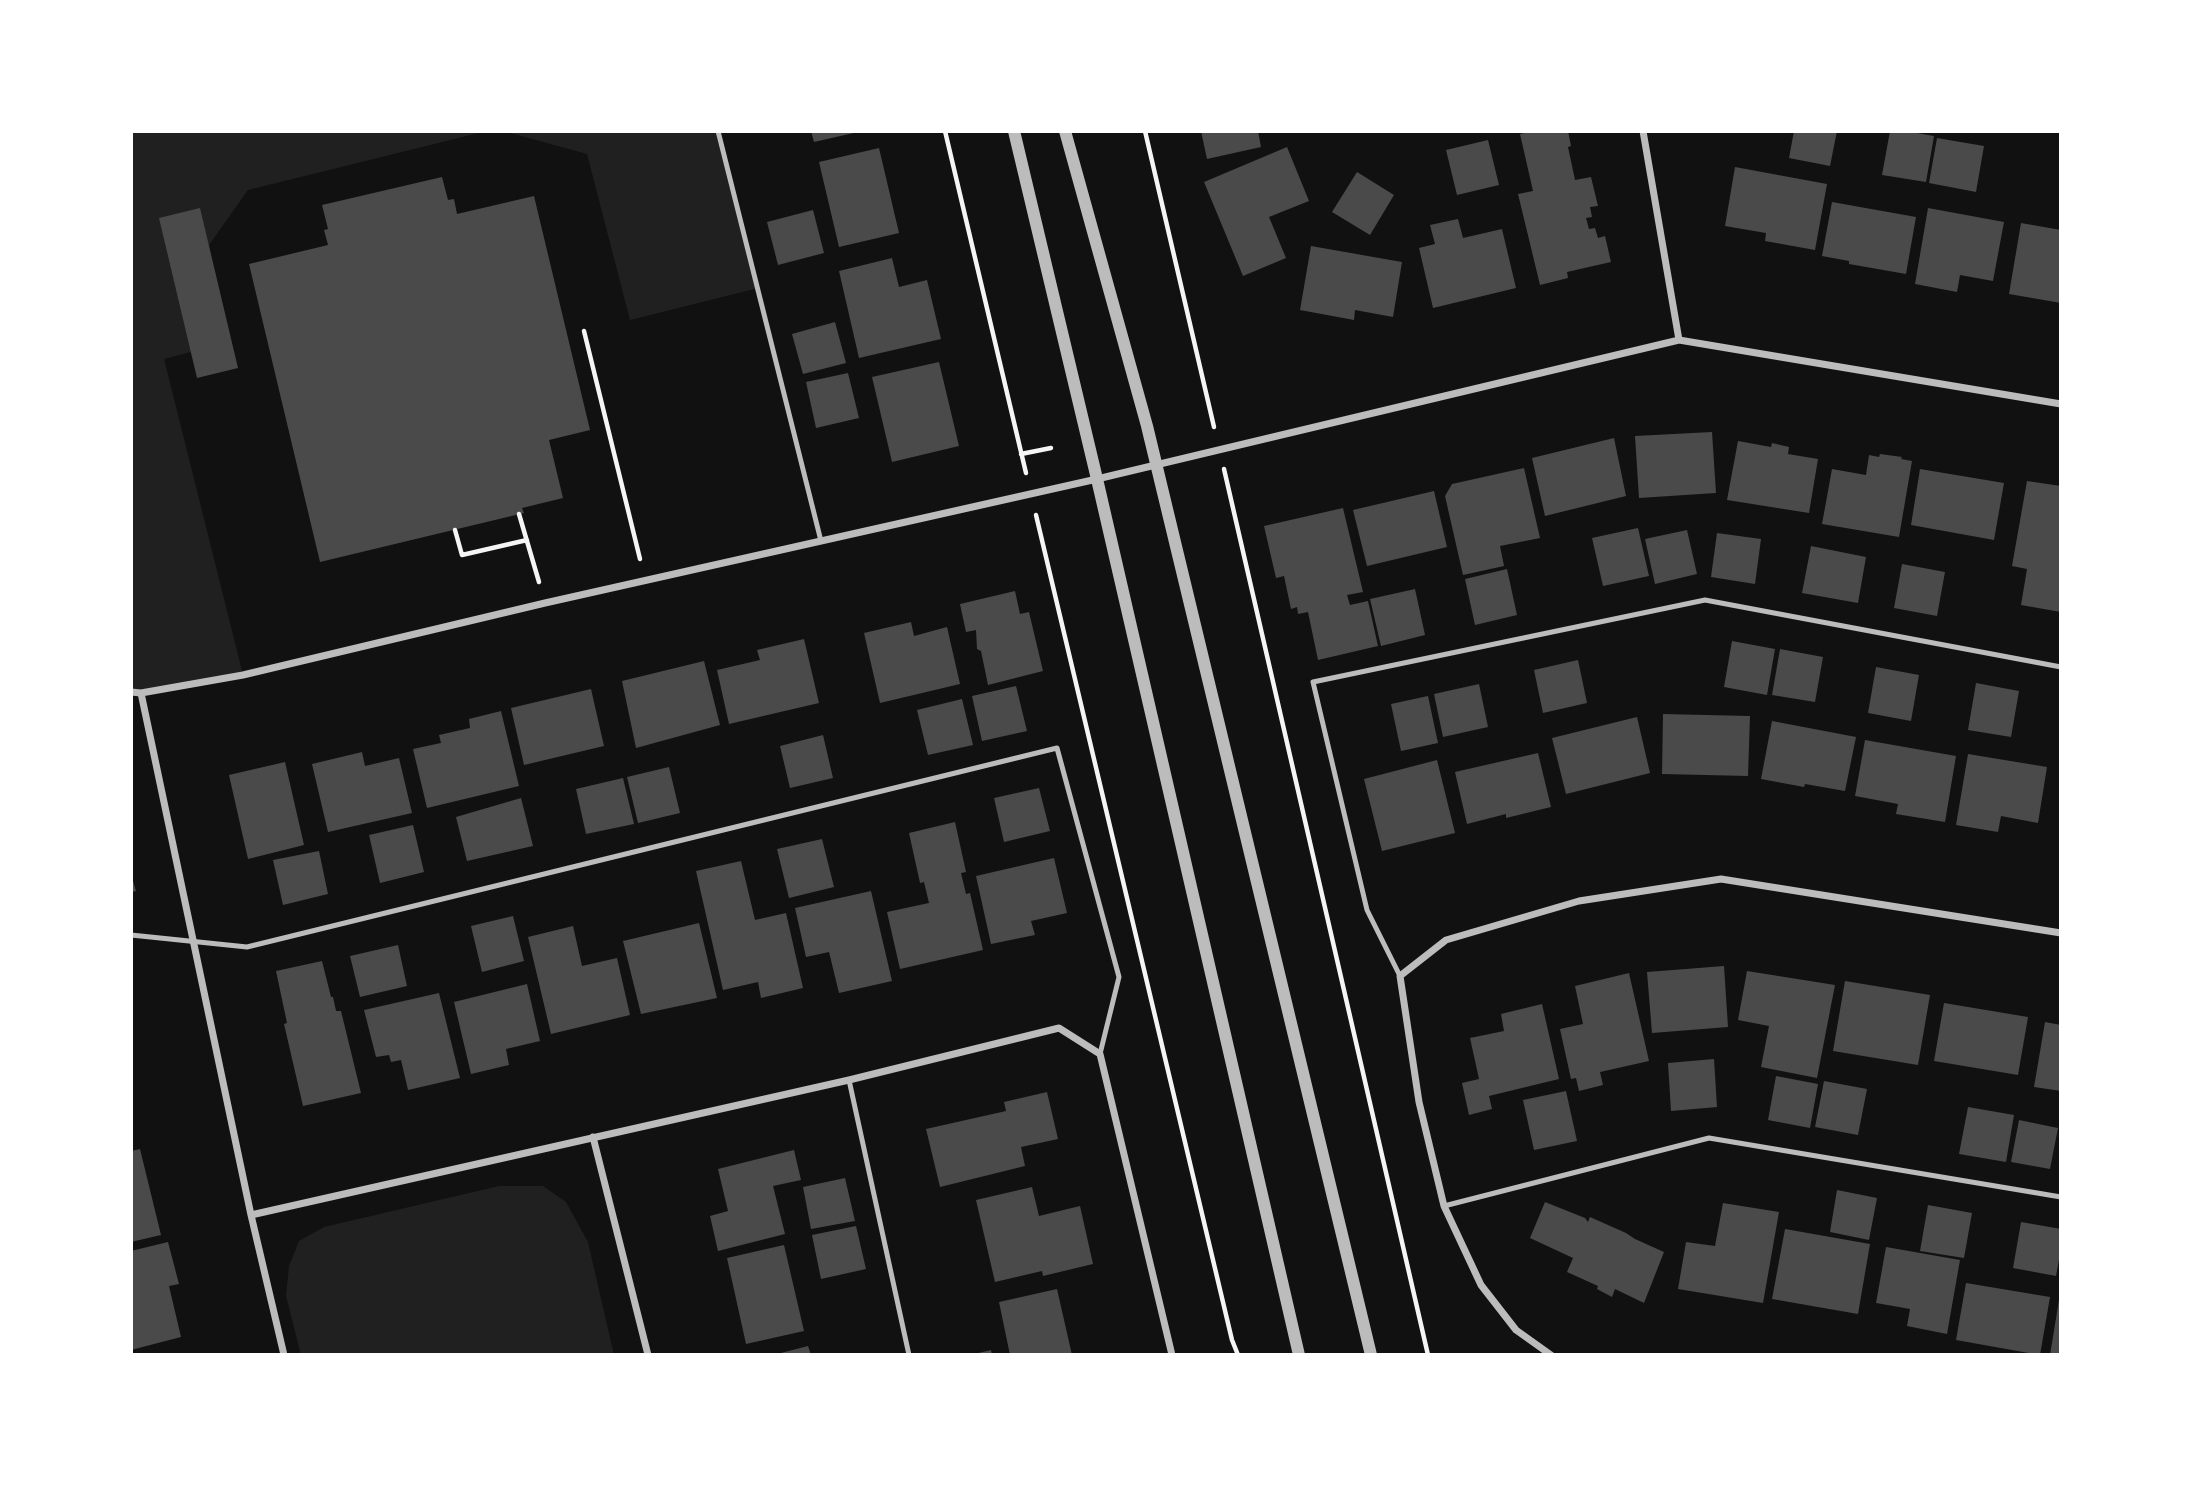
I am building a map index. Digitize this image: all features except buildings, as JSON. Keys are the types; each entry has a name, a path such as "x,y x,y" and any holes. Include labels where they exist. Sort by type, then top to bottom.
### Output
{"street":[{"path":"1014,131 1299,1355"},
{"path":"1065,131 1156,465 1371,1355"},
{"path":"1643,131 1679,340"},
{"path":"131,692 141,693 243,675 645,580 1097,479 1679,340 2061,404"},
{"path":"141,693 251,1215 284,1355"},
{"path":"1551,1355 1516,1330 1481,1285 1444,1206 1419,1102 1400,976 1446,940 1578,901 1721,878 2061,933"},
{"path":"251,1215 849,1080 1059,1028 1100,1054 1172,1355"},
{"path":"593,1137 648,1355"}],"lane":[{"path":"718,131 821,541"},
{"path":"1400,976 1367,910 1313,682 1705,600 2061,667"},
{"path":"131,935 247,947 1057,748 1119,977 1100,1054"},
{"path":"849,1080 909,1355"},
{"path":"1444,1206 1709,1138 2061,1197"}],"path":[{"path":"945,131 1232,1340 1238,1355"},
{"path":"1145,131 1428,1355"},
{"path":"584,331 645,580"},
{"path":"1021,454 1051,447"},
{"path":"519,514 545,603"},
{"path":"455,530 462,555 527,540"}],"shaded area":[{"path":"131,131 487,131 248,190 209,245 225,343 164,359 243,675 131,692"},
{"path":"503,131 718,131 758,288 630,320 587,154"},
{"path":"499,1186 543,1186 566,1202 588,1242 614,1355 301,1355 286,1296 289,1266 299,1241 324,1227"}]}
